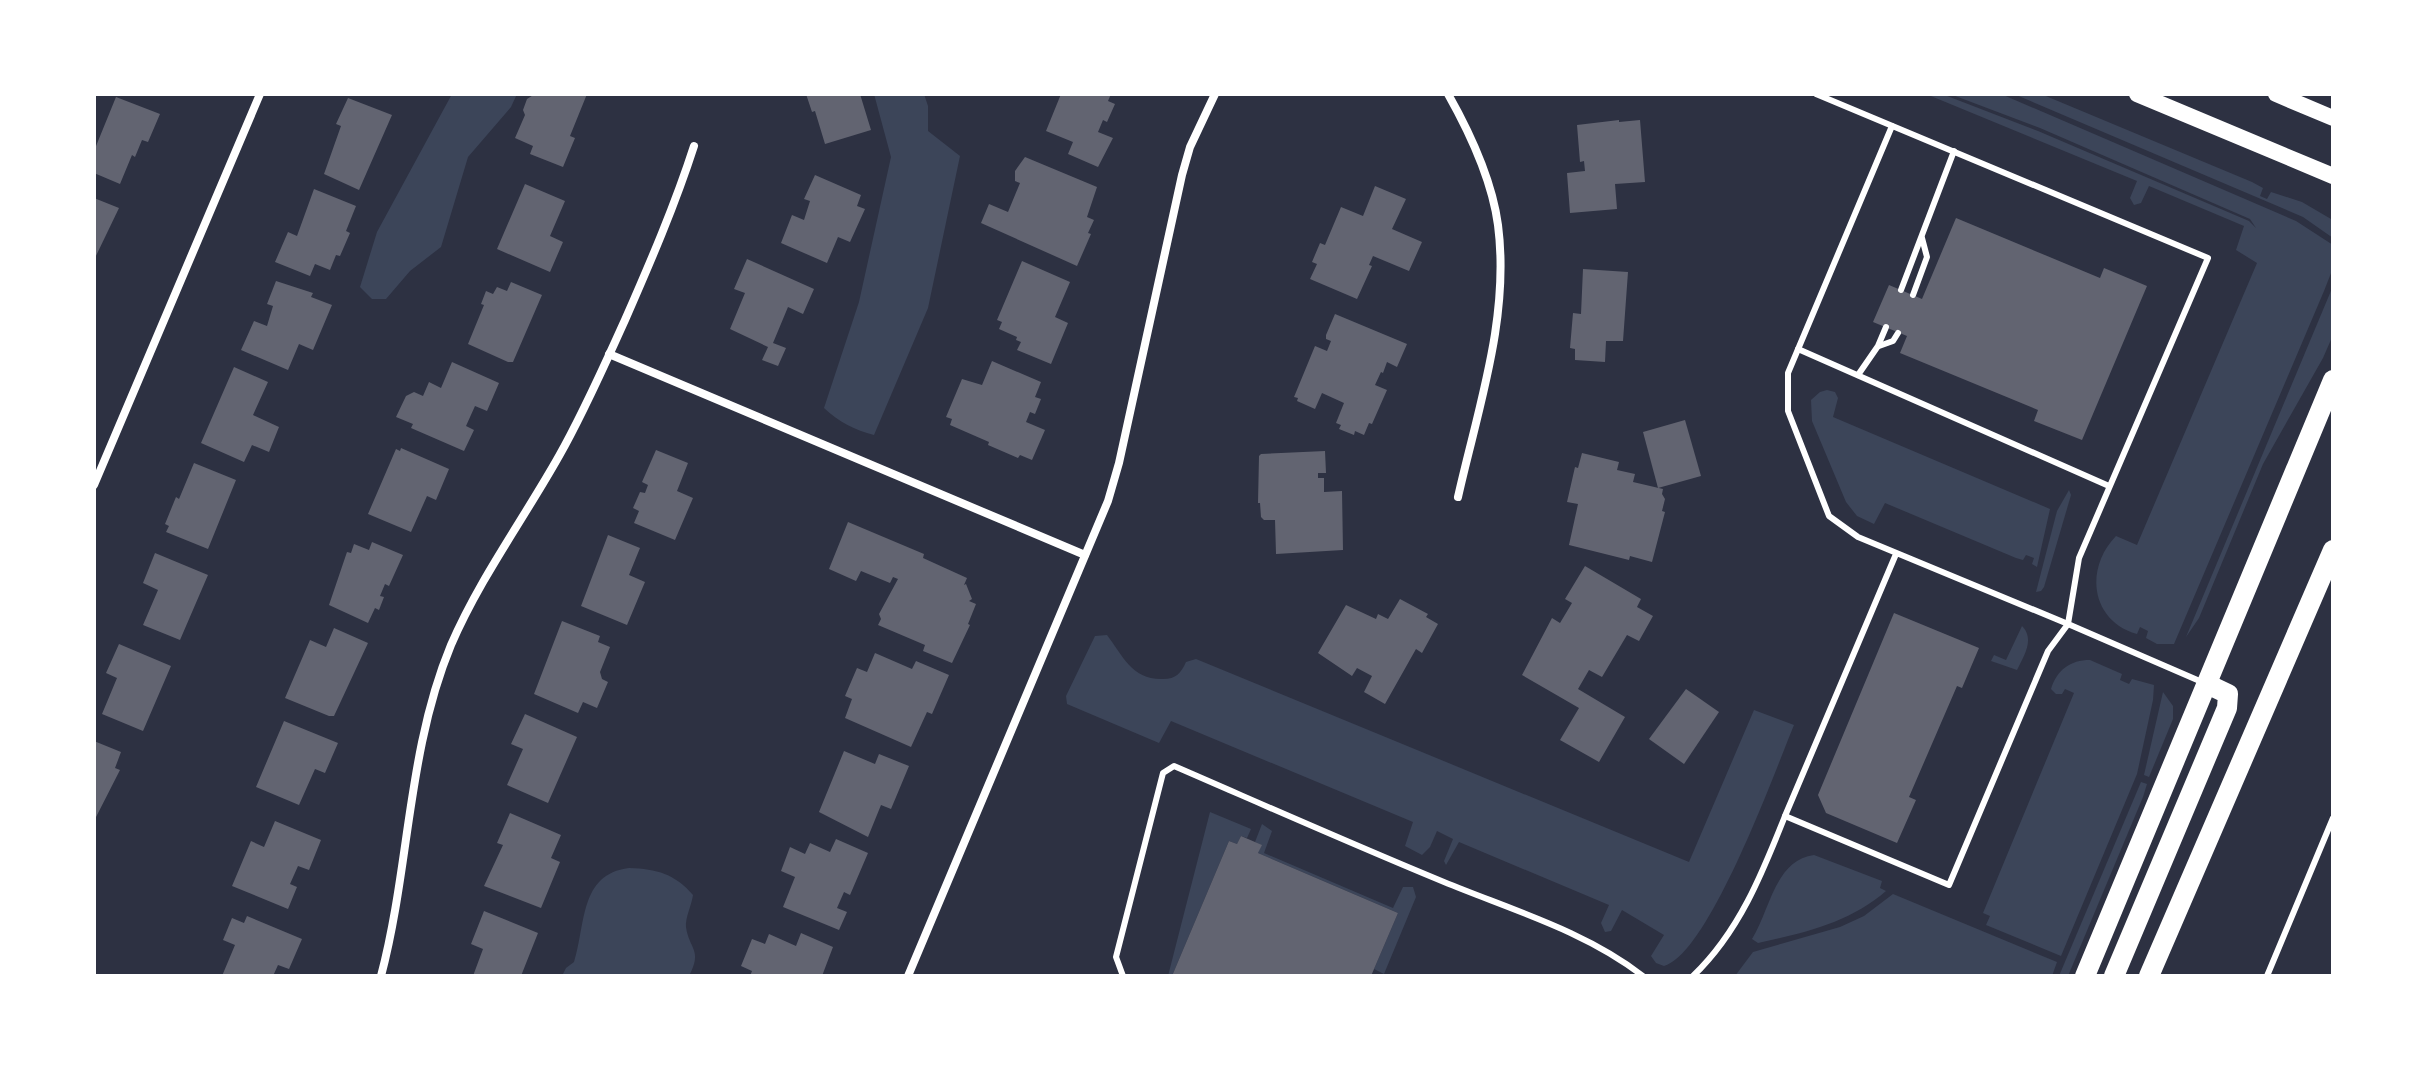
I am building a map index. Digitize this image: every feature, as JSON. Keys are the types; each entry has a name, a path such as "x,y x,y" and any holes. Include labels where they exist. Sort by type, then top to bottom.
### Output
{"main road":[{"path":"2137,94 2333,176"},
{"path":"2276,94 2333,118"},
{"path":"2085,976 2333,380"},
{"path":"2149,976 2333,550"},
{"path":"2114,976 2227,708 2228,694 2207,684"}],"street":[{"path":"94,485 260,94"},
{"path":"908,976 1108,501 1182,175 1190,147 1215,94"},
{"path":"1448,94 1473,145 1490,193 1498,224 1501,259 1501,292 1495,332 1458,497"},
{"path":"381,976 396,911 418,752 450,648 488,572 558,458 609,354 659,241 694,146"},
{"path":"609,354 1085,555"}],"lane":[{"path":"1785,816 1949,885 2048,651 2068,624 2079,558 2208,258 1816,94"},
{"path":"1892,126 1788,373 1788,411 1829,516 1858,537 1896,554 2207,684"},
{"path":"1901,290 1954,151"},
{"path":"1913,295 1927,257 1922,238"},
{"path":"1858,375 1878,346 1886,327"},
{"path":"1878,346 1893,341 1898,333"},
{"path":"1798,349 2109,486"},
{"path":"1693,976 1729,935 1747,903 1896,554"},
{"path":"1123,976 1116,957 1163,773 1174,766 1566,931 1620,958 1643,976"},
{"path":"2267,976 2333,818"}],"shaded area":[{"path":"452,94 517,94 511,107 468,157 441,247 410,271 386,299 372,299 360,287 377,232"},
{"path":"874,94 924,94 928,106 928,131 960,156 928,308 874,435 848,425 824,408 859,302 891,157"},
{"path":"1926,94 1942,94 2038,131 2249,221 2256,228 2250,219 2040,128 1950,94 2001,94 2296,221 2333,245 2333,268 2324,291 2174,644 2157,644 2146,638 2148,631 2140,627 2137,634 2110,618 2097,592 2096,578 2099,563 2116,536 2137,545 2257,263 2236,250 2244,226 2149,186 2141,203 2134,205 2130,198 2137,181"},
{"path":"2014,94 2041,94 2252,182 2263,188 2260,196 2267,199 2271,192 2302,202 2331,219 2333,238 2303,217"},
{"path":"2333,286 2333,335 2263,464 2199,618 2186,637"},
{"path":"1827,390 1835,392 1838,398 1833,417 2050,509 2037,567 2032,564 2034,558 2026,555 2023,560 2016,558 1885,503 1874,524 1857,516 1846,502 1812,421 1811,400"},
{"path":"2069,490 2071,495 2044,587 2036,592 2057,511"},
{"path":"2022,626 2028,642 2017,670 1991,661 1994,655 2006,660"},
{"path":"1107,635 1129,665 1143,676 1175,677 1186,662 1196,659 1689,862 1754,710 1794,725 1720,897 1701,930 1682,954 1664,966 1656,963 1651,956 1664,935 1622,910 1611,931 1605,932 1601,923 1609,905 1459,842 1446,865 1444,861 1453,839 1437,831 1430,847 1422,855 1405,846 1413,822 1171,721 1159,743 1067,704 1066,696 1095,636"},
{"path":"2090,660 2122,674 2120,680 2129,684 2132,679 2154,685 2153,700 2137,774 2061,956 1986,925 1990,916 1983,913 2074,693 2065,689 2062,694 2056,694 2051,689 2061,671 2070,664"},
{"path":"2163,692 2173,706 2173,719 2149,777 2144,775"},
{"path":"2141,782 2147,784 2143,797 2068,976 2059,976"},
{"path":"1210,812 1251,829 1247,838 1241,836 1237,844 1229,841 1172,976 1168,976"},
{"path":"1262,824 1272,831 1264,853 1393,908 1403,887 1413,887 1416,897 1384,974 1374,969 1398,913 1258,853 1261,845 1255,842"},
{"path":"1814,855 1882,881 1880,888 1886,891 1857,911 1825,925 1758,943 1752,939 1782,876 1790,866"},
{"path":"629,868 665,874 693,895 686,923 695,955 689,976 562,976 574,962 587,903 593,891 601,880 613,872"},
{"path":"1893,894 2057,962 2052,976 1735,976 1753,952 1840,927 1864,916"}],"building":[{"path":"535,94 587,94 570,136 575,138 563,167 530,154 533,146 515,138 525,115 523,110 527,99"},
{"path":"806,94 860,94 871,130 825,144"},
{"path":"1061,94 1111,94 1108,101 1115,104 1107,122 1103,120 1098,132 1113,138 1098,167 1068,154 1073,142 1046,131"},
{"path":"116,97 160,114 148,142 142,140 135,157 132,155 120,184 94,173 94,151"},
{"path":"348,98 392,115 359,190 324,174 341,126 336,124"},
{"path":"1640,120 1645,182 1615,184 1617,209 1570,213 1567,173 1585,171 1584,161 1580,162 1577,125"},
{"path":"1025,157 1097,187 1087,217 1094,220 1088,233 1091,234 1077,266 981,223 989,204 1008,212 1020,183 1015,181 1015,171"},
{"path":"815,175 861,195 857,206 865,209 850,242 838,237 827,263 781,243 792,215 804,220 810,201 804,199"},
{"path":"525,184 565,201 550,236 563,242 550,272 497,249"},
{"path":"1375,186 1406,199 1392,229 1422,242 1409,271 1373,256 1369,265 1372,266 1357,299 1310,279 1317,264 1312,262 1320,243 1325,245 1341,207 1363,216"},
{"path":"314,189 356,206 346,231 350,233 340,256 336,255 330,270 315,264 310,276 275,262 288,232 297,236"},
{"path":"94,198 119,208 94,260"},
{"path":"1956,218 2100,278 2104,268 2147,286 2082,440 2034,421 2038,410 1900,353 1907,336 1873,322 1889,285 1922,299"},
{"path":"747,259 814,289 803,314 788,307 773,343 786,348 778,366 762,360 768,347 730,329 745,293 734,289"},
{"path":"1022,261 1070,282 1055,317 1068,323 1051,364 1017,350 1021,342 1016,340 1017,337 999,329 1002,322 997,320"},
{"path":"1583,269 1628,272 1623,341 1606,341 1605,362 1575,360 1575,349 1570,348 1573,313 1581,314"},
{"path":"276,281 313,293 311,297 332,305 313,350 299,344 288,370 241,350 254,321 267,326 273,306 267,304"},
{"path":"511,282 542,295 513,362 508,362 468,344 484,305 481,304 486,291 493,294 497,287 507,291"},
{"path":"1335,314 1407,344 1397,367 1387,362 1381,372 1375,385 1387,390 1364,435 1339,429 1341,425 1336,423 1344,403 1322,393 1315,409 1294,397 1315,346 1327,351 1331,341 1326,339 1326,335"},
{"path":"992,361 1041,382 1035,397 1041,399 1035,414 1030,412 1026,422 1045,430 1032,460 1020,455 1018,458 988,445 989,442 950,425 952,419 946,417 962,379 982,385"},
{"path":"452,362 499,383 487,411 475,406 466,426 474,430 464,451 411,428 413,424 396,417 406,396 414,392 423,396 429,382 441,388"},
{"path":"234,367 268,382 253,415 279,427 269,452 252,445 244,462 201,443"},
{"path":"1685,420 1701,476 1658,488 1643,432"},
{"path":"401,448 449,469 436,500 427,496 411,532 368,514 396,449 400,451"},
{"path":"656,450 688,463 677,491 693,498 675,540 634,523 639,511 633,508 640,492 645,493 648,485 642,482"},
{"path":"1325,451 1326,473 1318,473 1318,478 1324,478 1324,492 1342,491 1343,550 1276,554 1275,520 1261,517 1258,503 1259,456"},
{"path":"1582,453 1619,462 1617,470 1635,474 1633,482 1663,489 1665,499 1662,511 1665,512 1652,562 1630,556 1629,560 1569,545 1578,504 1567,502 1575,467 1578,468"},
{"path":"194,463 236,480 208,549 166,532 169,526 165,524"},
{"path":"848,522 924,554 923,558 967,578 964,585 972,599 969,601 976,604 952,663 923,651 925,645 878,625 881,619 879,614 898,579 893,577 890,583 861,571 856,581 829,569"},
{"path":"608,535 640,548 629,575 645,582 627,625 581,606"},
{"path":"372,542 403,555 389,586 385,584 379,610 375,608 368,623 329,605 347,552 351,553 354,544 369,550"},
{"path":"155,553 208,575 180,640 143,625 158,590 143,583"},
{"path":"1585,566 1641,599 1637,607 1653,616 1639,641 1627,635 1602,677 1589,670 1578,689 1625,717 1599,762 1560,740 1579,708 1522,675 1552,618 1560,623 1572,603 1565,599"},
{"path":"1400,599 1428,614 1426,617 1438,624 1422,653 1416,649 1385,704 1364,692 1372,676 1357,668 1352,676 1318,653 1346,605 1376,619 1378,614 1388,619"},
{"path":"1894,613 1979,648 1962,688 1957,686 1909,797 1916,800 1897,843 1826,813 1818,795"},
{"path":"562,621 600,636 598,642 610,647 600,672 602,679 608,682 597,708 583,702 578,713 534,694"},
{"path":"334,628 368,643 334,716 329,716 285,698 310,640 326,647"},
{"path":"119,644 171,666 143,731 102,714 117,678 106,673"},
{"path":"875,653 912,669 916,661 949,675 932,714 927,712 911,747 845,718 852,699 845,696 857,668 867,672"},
{"path":"1686,689 1719,712 1684,764 1649,739"},
{"path":"525,714 577,737 548,803 507,785 523,749 511,744"},
{"path":"284,721 338,743 325,773 315,769 299,805 256,787"},
{"path":"94,741 121,752 115,768 120,770 94,821"},
{"path":"844,751 875,764 879,754 909,766 891,809 881,805 868,837 819,812"},
{"path":"510,813 561,835 551,858 560,862 541,908 484,886 503,845 497,843"},
{"path":"275,821 321,840 309,870 298,866 290,884 297,887 288,909 232,886 251,841 264,847"},
{"path":"1241,836 1262,845 1258,853 1398,913 1371,976 1172,976 1229,841 1237,844"},
{"path":"836,839 868,853 850,895 844,892 837,908 847,912 839,930 783,907 795,877 781,871 790,847 805,854 810,843 830,852"},
{"path":"484,911 538,933 521,976 473,976 483,949 471,944"},
{"path":"247,916 302,939 289,969 278,965 273,976 222,976 235,945 223,940 232,918 244,923"},
{"path":"801,933 833,947 822,976 750,976 752,971 741,966 752,939 765,944 769,934 796,946"}]}
